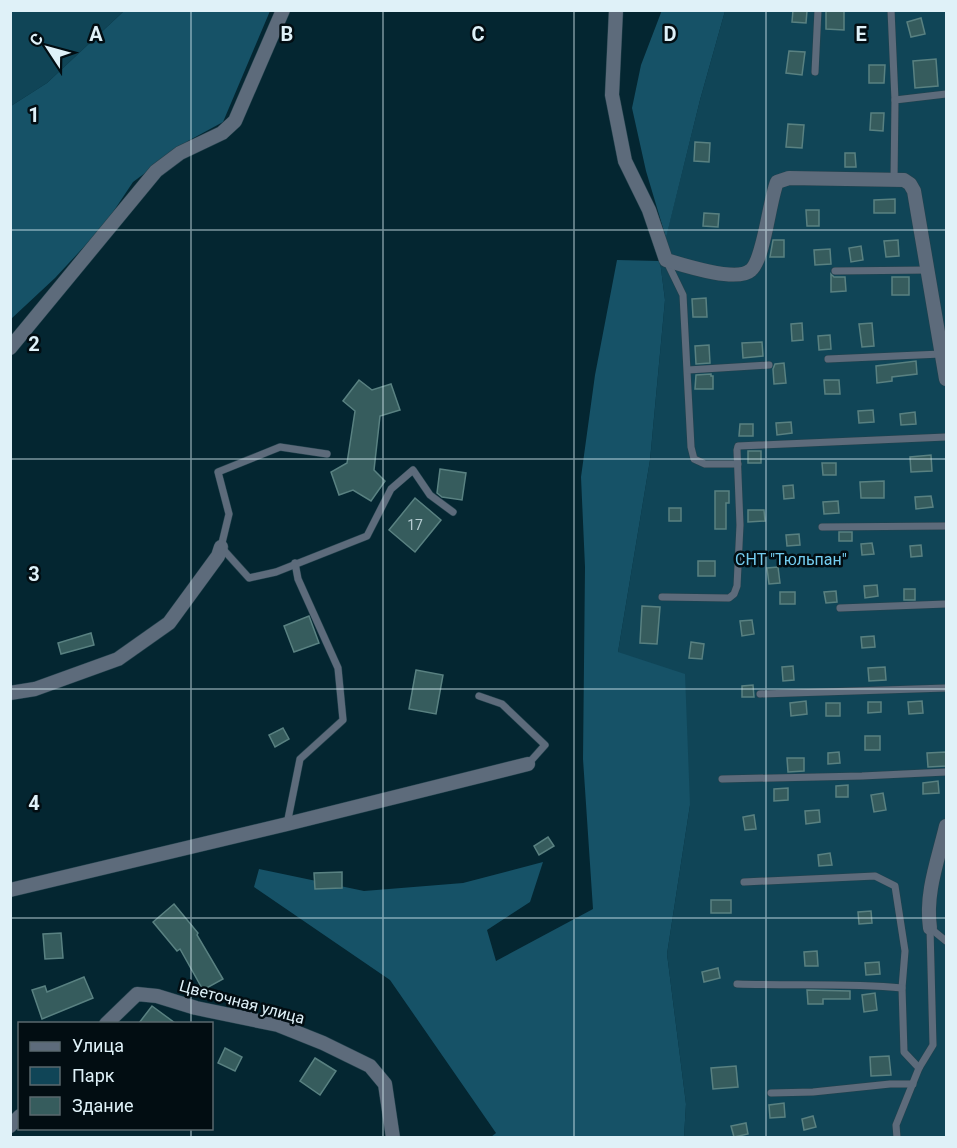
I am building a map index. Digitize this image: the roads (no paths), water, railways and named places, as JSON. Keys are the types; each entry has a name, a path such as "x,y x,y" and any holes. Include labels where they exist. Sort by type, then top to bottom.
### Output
{"street":[{"path":"10,348 156,171 180,153 222,133 235,121 283,10"},
{"path":"616,10 612,95 625,160 649,210 666,260 713,273 745,274 752,270 759,256 771,196 777,182 789,178 904,180 914,191 946,379"},
{"path":"10,693 35,689 118,658 169,623 218,556 221,547"},
{"path":"10,890 528,764"},
{"path":"930,928 929,894 946,826"},
{"name":"Цветочная улица","path":"107,1022 137,994 157,996 196,1008 278,1025 314,1039 370,1066 385,1084 393,1137"}],"lane":[{"path":"815,72 818,10"},
{"path":"891,10 895,100 894,180"},
{"path":"895,100 946,94"},
{"path":"666,260 683,295 691,447 694,459 705,464 738,464"},
{"path":"835,271 929,270"},
{"path":"828,359 941,354"},
{"path":"688,370 769,365"},
{"path":"662,597 729,598 734,594 737,586 740,525 738,446 946,437"},
{"path":"327,454 280,447 218,472 229,514 221,547 249,578 276,572 367,536 391,489 413,470 430,495 453,512"},
{"path":"822,527 946,526"},
{"path":"287,824 300,759 343,720 338,668 298,579 295,563"},
{"path":"840,608 946,604"},
{"path":"760,694 946,688"},
{"path":"479,696 502,704 545,745 528,764"},
{"path":"722,779 946,772"},
{"path":"744,882 875,876 895,886 905,951 902,988 904,1053 919,1068"},
{"path":"930,928 946,940"},
{"path":"897,1137 896,1125 919,1068 933,1045 930,928"},
{"path":"737,984 794,986 866,984 902,988"},
{"path":"771,1094 813,1092 890,1083 913,1084"}],"park label":[{"name":"СНТ \"Тюльпан\"","path":"791,559"}]}
